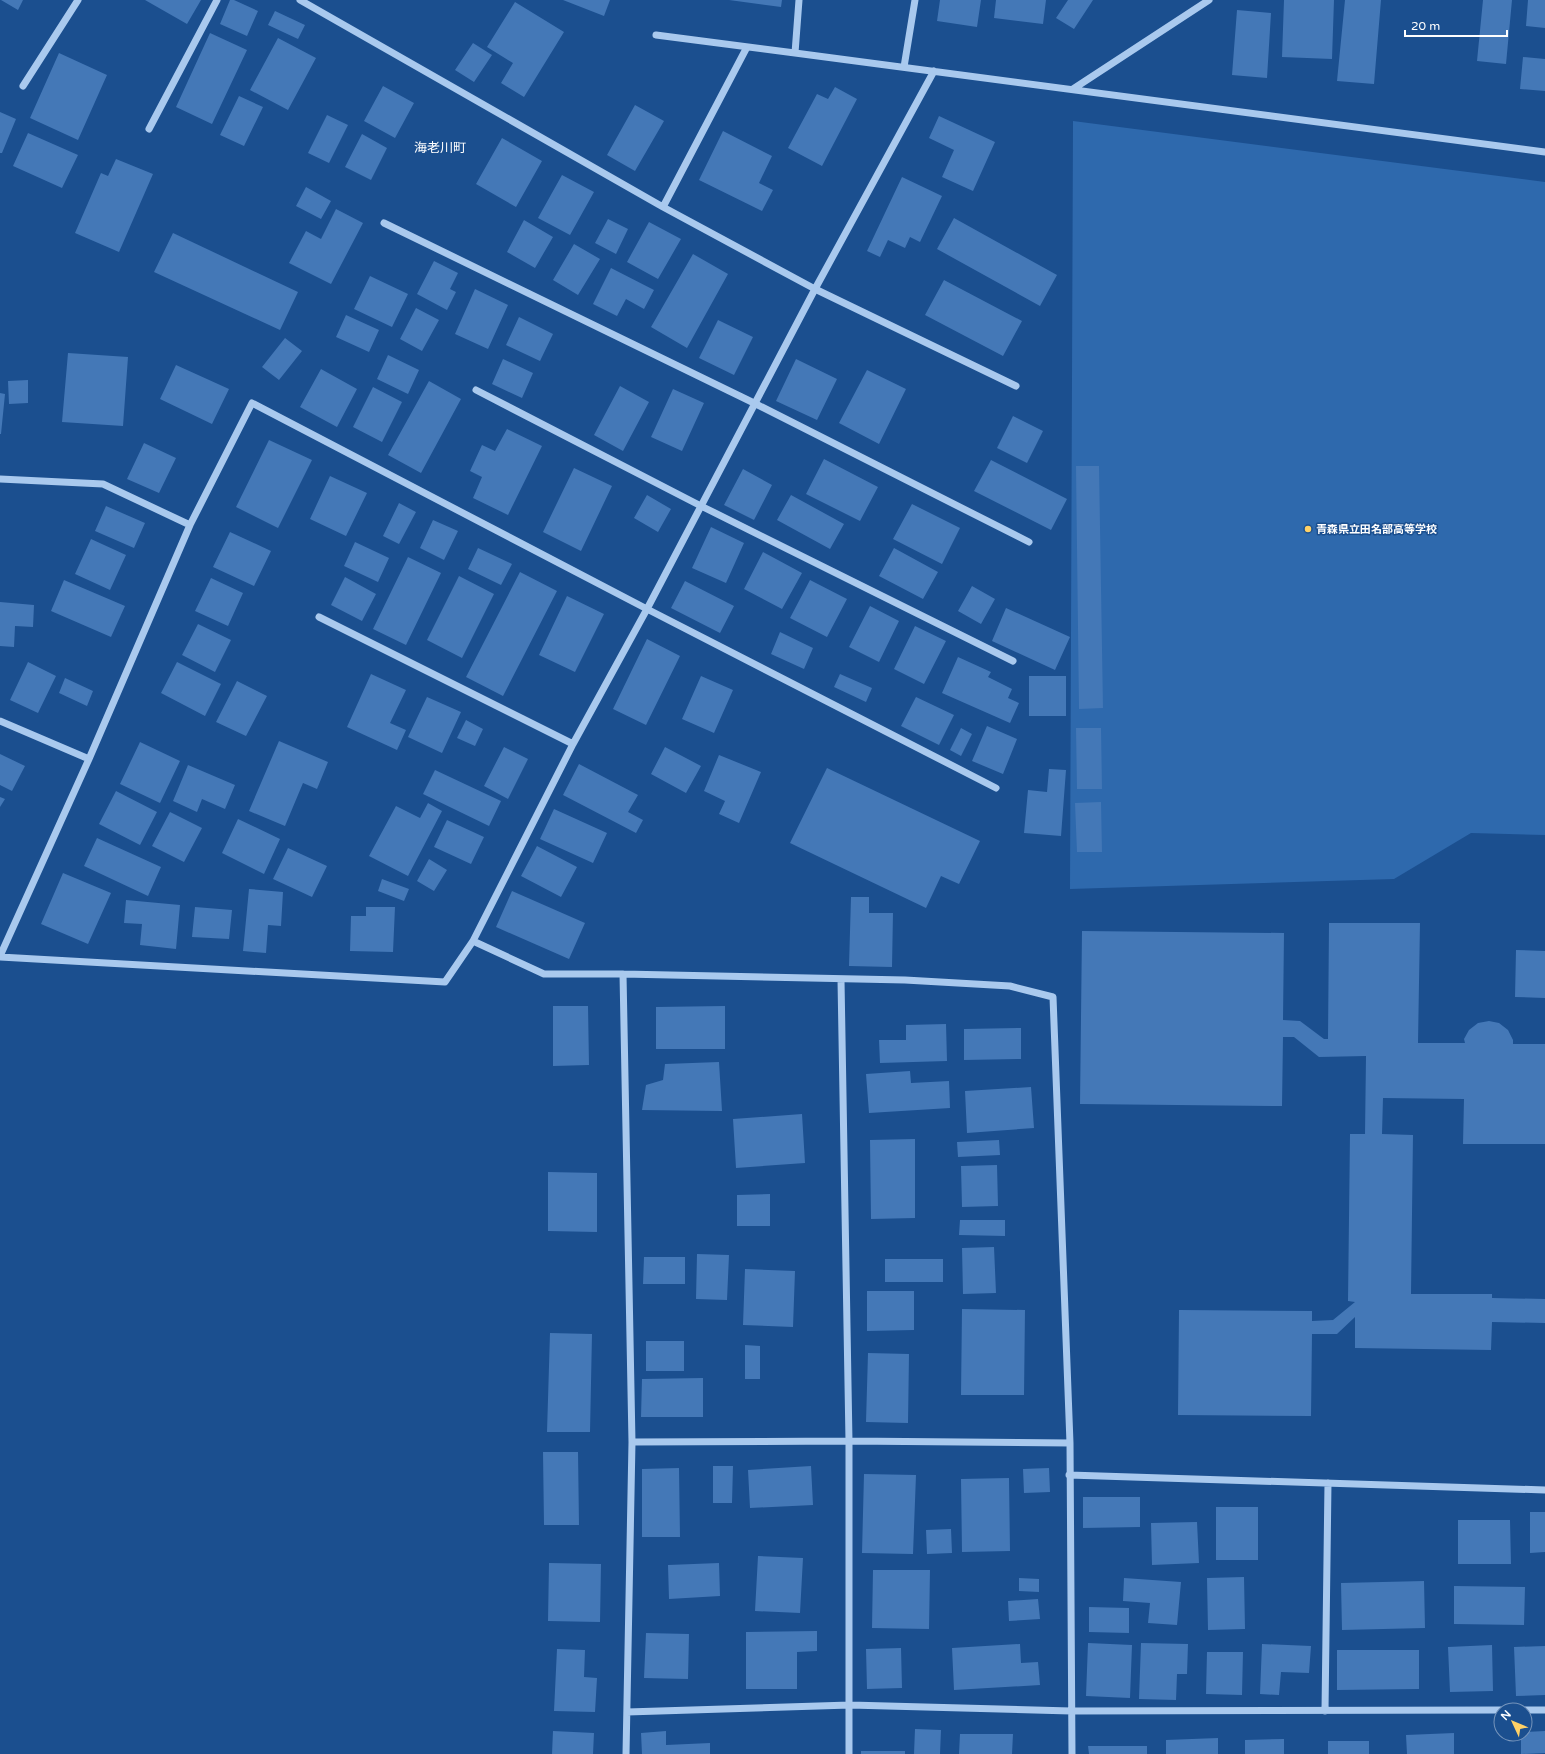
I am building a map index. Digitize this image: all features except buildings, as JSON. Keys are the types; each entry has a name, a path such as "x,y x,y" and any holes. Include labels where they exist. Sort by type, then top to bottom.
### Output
{"street":[{"path":"23,86 78,0"},
{"path":"149,129 217,0"},
{"path":"300,0 664,207 815,289 1016,386"},
{"path":"795,53 799,0"},
{"path":"904,66 914,0"},
{"path":"1073,89 1209,0"},
{"path":"656,35 904,66 1545,152"},
{"path":"664,207 746,47"},
{"path":"934,70 754,403 647,609 572,744 473,941 444,982 0,956 89,759 190,525 252,403 647,609 996,788"},
{"path":"384,223 754,403 1029,542"},
{"path":"476,390 701,506 1013,661"},
{"path":"0,479 103,484 190,525"},
{"path":"319,617 572,744"},
{"path":"0,721 89,759"},
{"path":"473,941 544,974 623,974 841,980 905,980 1010,986 1053,997 1070,1443 1069,1475 1072,1754"},
{"path":"623,974 632,1442 626,1754"},
{"path":"841,980 849,1441 849,1754"},
{"path":"632,1442 849,1441 1070,1443"},
{"path":"1069,1475 1545,1490"},
{"path":"1325,1711 1328,1483"},
{"path":"627,1712 850,1705 1071,1711 1493,1710"},
{"path":"1533,1710 1545,1710"}],"shaded area":[{"path":"1073,121 1545,182 1545,835 1471,833 1394,879 1070,889"}],"place":[{"name":"青森県立田名部高等学校","path":"1308,529"}],"district":[{"name":"海老川町","path":"440,147"}]}
